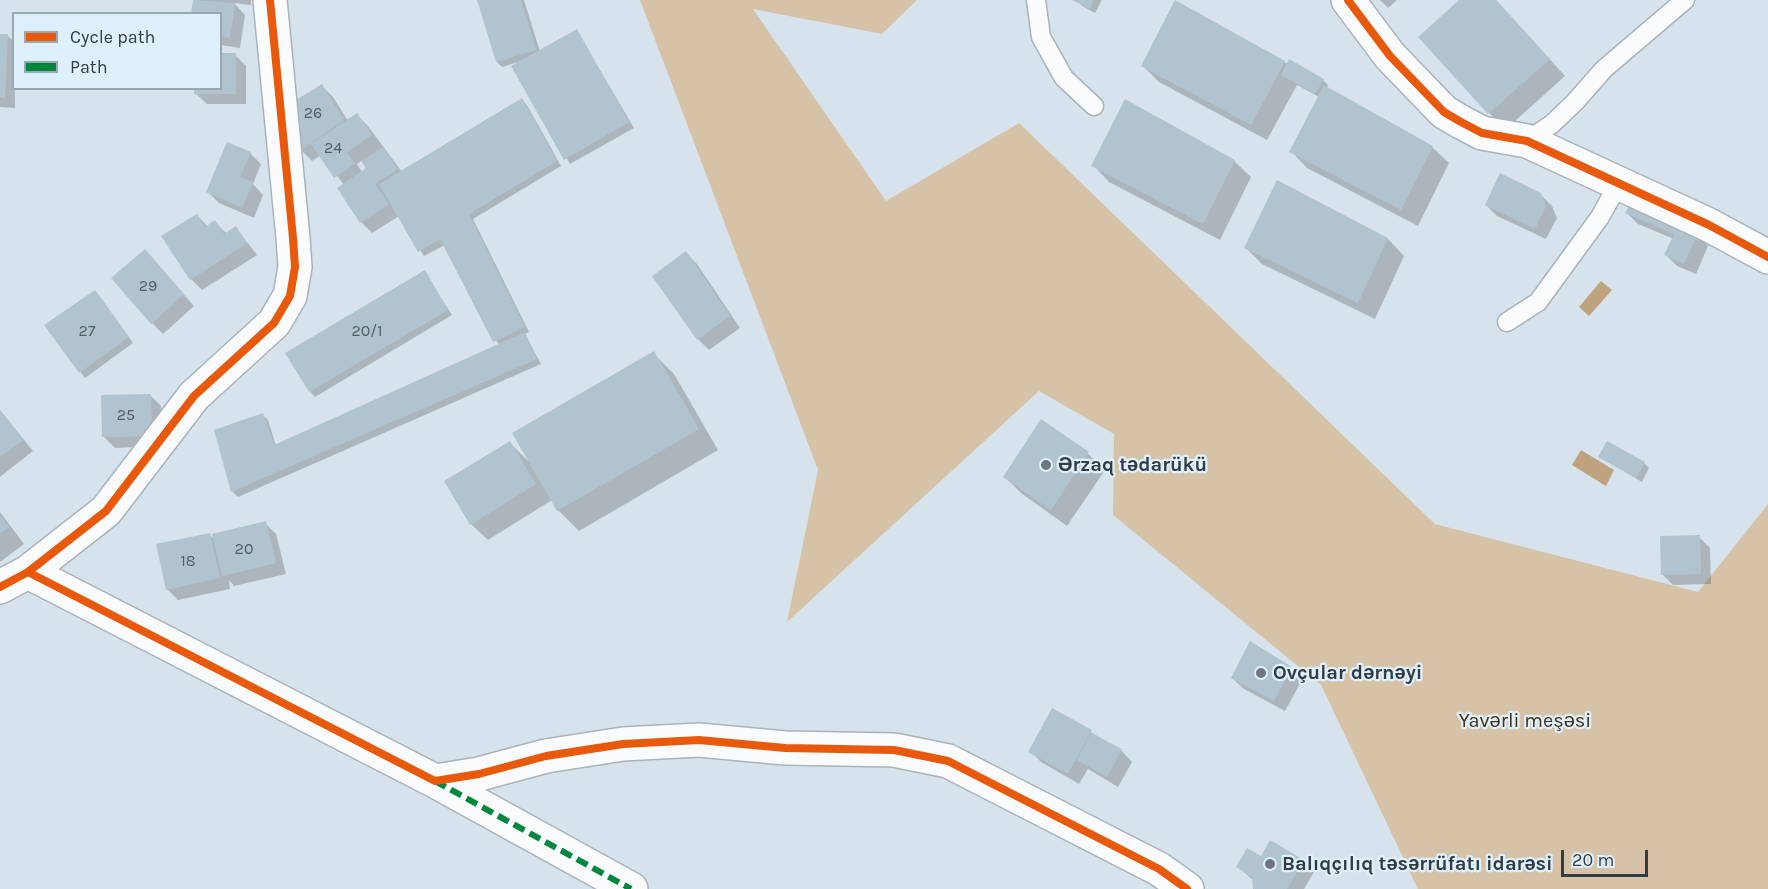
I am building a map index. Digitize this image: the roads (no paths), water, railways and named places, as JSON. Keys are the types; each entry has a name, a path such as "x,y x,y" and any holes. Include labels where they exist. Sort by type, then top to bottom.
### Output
{"street":[{"path":"0,587 28,572 106,511 194,396 274,323 291,296 295,267 294,248 270,0"},
{"path":"1348,0 1390,56 1444,112 1482,133 1527,141 1709,225 1768,257"},
{"path":"28,572 435,781 631,889"},
{"path":"435,781 479,774 546,756 623,744 699,740 785,748 894,750 948,761 1159,869 1187,889"}],"lane":[{"path":"1036,0 1041,37 1064,78 1094,106"},
{"path":"1527,141 1552,124 1604,69 1685,0"},
{"path":"1507,322 1539,302 1600,217 1619,183"}],"place":[{"name":"Ərzaq tədarükü","path":"1046,465"},
{"name":"Ovçular dərnəyi","path":"1261,673"},
{"name":"Balıqçılıq təsərrüfatı idarəsi","path":"1270,864"}],"park label":[{"name":"Yavərli meşəsi","path":"1525,721"}]}
